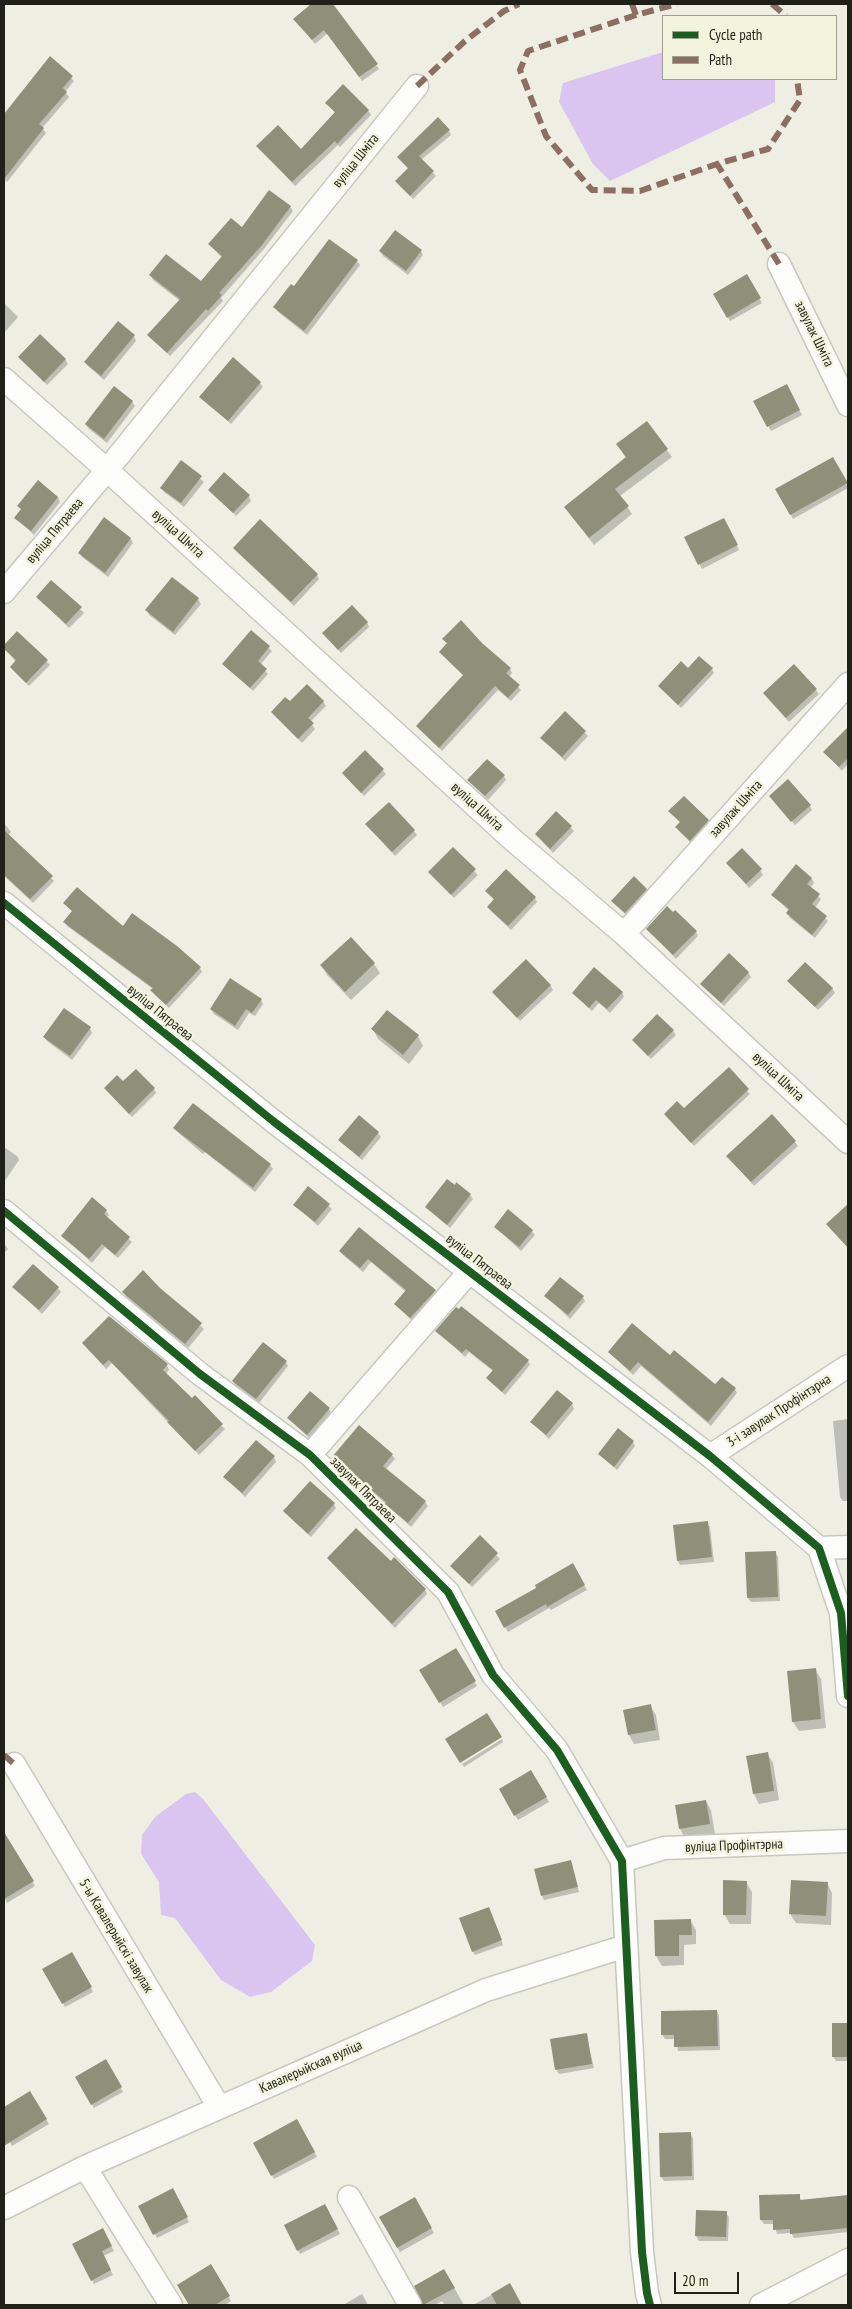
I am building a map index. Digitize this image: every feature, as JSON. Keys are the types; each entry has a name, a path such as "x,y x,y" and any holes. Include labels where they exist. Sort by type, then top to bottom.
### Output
{"street":[{"name":"вуліца Шміта","path":"107,470 417,86"},
{"name":"завулак Шміта","path":"779,264 848,405"},
{"name":"вуліца Шміта","path":"4,379 107,470 513,840 624,934 848,1142"},
{"name":"вуліца Пятраева","path":"4,592 107,470"},
{"name":"завулак Шміта","path":"624,934 848,684"},
{"name":"вуліца Пятраева","path":"4,903 273,1120 710,1456 819,1548"},
{"name":"завулак Пятраева","path":"4,1211 200,1374 310,1455 448,1592 493,1675 557,1750 622,1861"},
{"path":"310,1455 470,1271"},
{"name":"3-і завулак Профінтэрна","path":"710,1456 848,1366"},
{"path":"848,1548 819,1548 841,1613 848,1696"},
{"name":"5-ы Кавалерыйскі завулак","path":"14,1764 219,2108"},
{"name":"вуліца Профінтэрна","path":"622,1861 664,1848 848,1841"},
{"path":"622,1861 642,2252 650,2305"},
{"name":"Кавалерыйская вуліца","path":"5,2204 486,1990 626,1946"},
{"path":"85,2167 171,2305"},
{"path":"349,2197 410,2305"},
{"path":"761,2305 848,2260"}],"shaded area":[{"path":"662,52 662,80 775,80 775,102 610,181 593,164 559,102 563,83"},
{"path":"195,1792 203,1799 315,1945 312,1961 271,1992 250,1997 221,1980 175,1918 161,1915 159,1882 141,1854 142,1835 155,1817 186,1794"}],"building":[{"path":"311,4 333,4 378,64 359,77 324,30 312,40 293,19"},
{"path":"50,56 73,76 63,88 67,92 39,124 44,128 4,179 4,114"},
{"path":"343,84 369,110 337,144 335,141 292,182 256,146 278,125 301,149 335,112 325,103"},
{"path":"438,117 450,130 419,156 434,171 410,196 395,181 408,168 397,157"},
{"path":"269,190 291,206 262,245 219,293 222,295 208,311 206,309 167,353 147,335 180,299 149,275 166,254 201,281 222,256 208,244 231,218 242,227"},
{"path":"395,230 422,250 406,271 379,251"},
{"path":"329,239 358,260 304,331 273,307 291,284 294,286"},
{"path":"747,274 761,298 727,318 713,294"},
{"path":"118,321 135,335 101,376 84,362"},
{"path":"40,334 66,359 44,382 18,357"},
{"path":"233,357 261,382 228,421 199,397"},
{"path":"787,384 800,410 767,427 753,401"},
{"path":"114,386 133,401 104,439 85,424"},
{"path":"647,421 668,449 615,489 629,506 589,538 564,507 626,457 616,444"},
{"path":"833,457 848,483 790,515 775,489"},
{"path":"181,460 202,476 181,503 160,488"},
{"path":"224,472 250,495 233,513 208,490"},
{"path":"38,480 58,497 31,531 14,518 21,509 17,506"},
{"path":"104,517 131,538 105,573 78,553"},
{"path":"724,518 738,545 698,565 684,537"},
{"path":"260,519 318,574 291,602 233,548"},
{"path":"172,577 199,598 173,632 145,610"},
{"path":"51,580 82,607 66,624 36,597"},
{"path":"352,605 368,622 338,650 322,633"},
{"path":"461,620 482,643 511,668 506,673 520,685 508,698 495,686 439,748 416,726 463,675 439,652 447,643 442,639"},
{"path":"251,630 270,646 258,661 267,669 250,688 222,664"},
{"path":"17,631 48,660 26,683 10,667 16,660 4,649 4,645"},
{"path":"699,656 713,668 678,705 658,686 681,661 688,668"},
{"path":"794,664 817,689 786,718 763,693"},
{"path":"307,684 324,701 308,718 314,723 298,739 271,712 285,697 290,701"},
{"path":"565,711 586,731 562,757 540,738"},
{"path":"848,727 848,758 839,767 823,752"},
{"path":"365,750 384,769 361,793 342,773"},
{"path":"487,759 505,775 485,796 467,780"},
{"path":"788,779 811,805 791,822 769,796"},
{"path":"684,796 709,820 690,841 675,827 680,822 668,811"},
{"path":"389,802 415,830 392,852 365,824"},
{"path":"556,811 572,826 550,849 535,834"},
{"path":"4,830 53,876 30,899 4,875"},
{"path":"453,847 476,869 451,895 428,872"},
{"path":"742,848 762,869 746,884 726,863"},
{"path":"796,864 812,878 807,884 820,894 812,904 827,916 812,935 786,913 789,909 771,895"},
{"path":"506,869 536,897 508,926 487,907 494,899 485,891"},
{"path":"634,876 647,889 625,913 611,901"},
{"path":"77,887 123,926 132,913 177,946 201,967 166,1005 150,990 153,988 63,922 72,911 63,903"},
{"path":"667,906 673,912 675,910 697,931 673,955 646,929"},
{"path":"351,937 375,963 345,992 320,965"},
{"path":"729,953 749,972 721,1003 700,984"},
{"path":"526,959 551,985 517,1018 492,992"},
{"path":"805,962 833,988 815,1007 787,981"},
{"path":"594,967 623,992 607,1009 596,1000 589,1008 572,993"},
{"path":"230,978 262,999 252,1013 246,1009 235,1026 210,1009"},
{"path":"64,1008 91,1027 70,1056 43,1037"},
{"path":"387,1010 419,1035 403,1055 371,1029"},
{"path":"657,1014 674,1030 648,1056 632,1040"},
{"path":"729,1067 749,1089 691,1143 664,1114 677,1101 684,1108"},
{"path":"136,1069 155,1088 129,1114 104,1088 117,1075 123,1081"},
{"path":"193,1103 271,1164 253,1188 173,1128"},
{"path":"772,1114 796,1141 751,1182 726,1156"},
{"path":"359,1115 379,1132 359,1157 338,1140"},
{"path":"447,1179 455,1185 456,1182 471,1194 447,1225 425,1207"},
{"path":"308,1186 330,1204 315,1222 293,1205"},
{"path":"92,1197 107,1210 104,1214 130,1237 115,1255 102,1244 89,1259 61,1236"},
{"path":"848,1204 848,1248 826,1224"},
{"path":"508,1209 533,1230 519,1247 494,1227"},
{"path":"359,1227 436,1290 410,1318 394,1304 406,1290 368,1259 360,1268 339,1251"},
{"path":"33,1264 59,1287 39,1310 12,1287"},
{"path":"143,1270 160,1288 202,1323 185,1344 122,1292"},
{"path":"560,1277 584,1296 568,1315 544,1296"},
{"path":"461,1306 529,1360 502,1392 486,1378 493,1370 466,1349 462,1353 435,1331 456,1307 459,1309"},
{"path":"109,1316 168,1364 163,1370 192,1398 195,1395 223,1424 195,1451 167,1422 169,1421 109,1360 103,1365 82,1343"},
{"path":"632,1323 670,1355 674,1350 715,1384 722,1377 736,1388 708,1422 638,1362 630,1371 608,1352"},
{"path":"263,1342 287,1361 256,1399 232,1381"},
{"path":"557,1390 573,1403 546,1435 530,1422"},
{"path":"310,1391 330,1408 307,1435 287,1418"},
{"path":"359,1425 393,1454 383,1466 426,1501 408,1523 332,1457"},
{"path":"618,1428 634,1441 614,1467 598,1454"},
{"path":"256,1440 275,1456 242,1493 223,1477"},
{"path":"310,1481 335,1503 308,1534 283,1511"},
{"path":"708,1521 712,1557 677,1561 673,1525"},
{"path":"356,1528 391,1561 394,1557 426,1589 392,1624 327,1558"},
{"path":"480,1535 498,1553 469,1584 450,1566"},
{"path":"776,1551 778,1597 747,1598 745,1552"},
{"path":"573,1563 585,1585 547,1607 546,1604 504,1628 495,1611 536,1588 535,1585"},
{"path":"456,1648 476,1681 439,1703 419,1670"},
{"path":"816,1668 821,1719 792,1722 787,1671"},
{"path":"651,1704 656,1730 628,1735 623,1710"},
{"path":"487,1713 502,1737 460,1763 445,1739"},
{"path":"768,1752 774,1791 753,1794 746,1756"},
{"path":"531,1770 547,1797 514,1816 499,1789"},
{"path":"706,1800 710,1824 679,1829 675,1805"},
{"path":"4,1832 34,1881 4,1899"},
{"path":"571,1860 578,1887 541,1896 534,1869"},
{"path":"723,1880 747,1881 746,1915 723,1915"},
{"path":"791,1880 828,1882 826,1916 789,1914"},
{"path":"489,1907 502,1940 472,1952 459,1918"},
{"path":"691,1919 692,1935 679,1935 679,1956 655,1956 654,1920"},
{"path":"72,1952 92,1987 62,2004 42,1969"},
{"path":"717,2010 718,2046 674,2047 674,2035 661,2035 661,2011"},
{"path":"832,2023 848,2023 848,2057 832,2057"},
{"path":"587,2033 592,2064 555,2070 550,2039"},
{"path":"106,2059 122,2087 91,2105 75,2077"},
{"path":"30,2091 47,2119 4,2146 4,2107"},
{"path":"297,2119 315,2152 271,2176 253,2143"},
{"path":"691,2132 692,2176 660,2177 659,2133"},
{"path":"173,2188 188,2217 153,2235 138,2206"},
{"path":"800,2194 800,2200 848,2195 848,2228 790,2234 790,2229 773,2230 773,2220 760,2220 759,2195"},
{"path":"415,2197 432,2228 397,2248 379,2217"},
{"path":"325,2204 338,2229 297,2251 284,2225"},
{"path":"696,2210 727,2211 726,2237 695,2236"},
{"path":"103,2228 112,2246 102,2251 111,2270 91,2281 72,2244"},
{"path":"211,2264 230,2296 215,2305 189,2305 177,2285"},
{"path":"444,2269 455,2288 423,2305 414,2286"},
{"path":"510,2283 522,2305 497,2305 491,2294"}],"marked path":[{"path":"417,86 465,41 504,11 519,4"},
{"path":"632,4 636,15 677,4"},
{"path":"772,4 785,15"},
{"path":"636,15 528,51 520,70 546,136 592,190 640,191 717,164"},
{"path":"779,264 717,164 768,149 800,100 797,80"},
{"path":"4,1755 14,1764"}],"cycle path":[{"path":"4,903 273,1121 710,1456 819,1548 841,1613 848,1696"},
{"path":"4,1211 200,1374 310,1455 448,1592 493,1675 557,1750 622,1861 642,2252 650,2305"}]}
